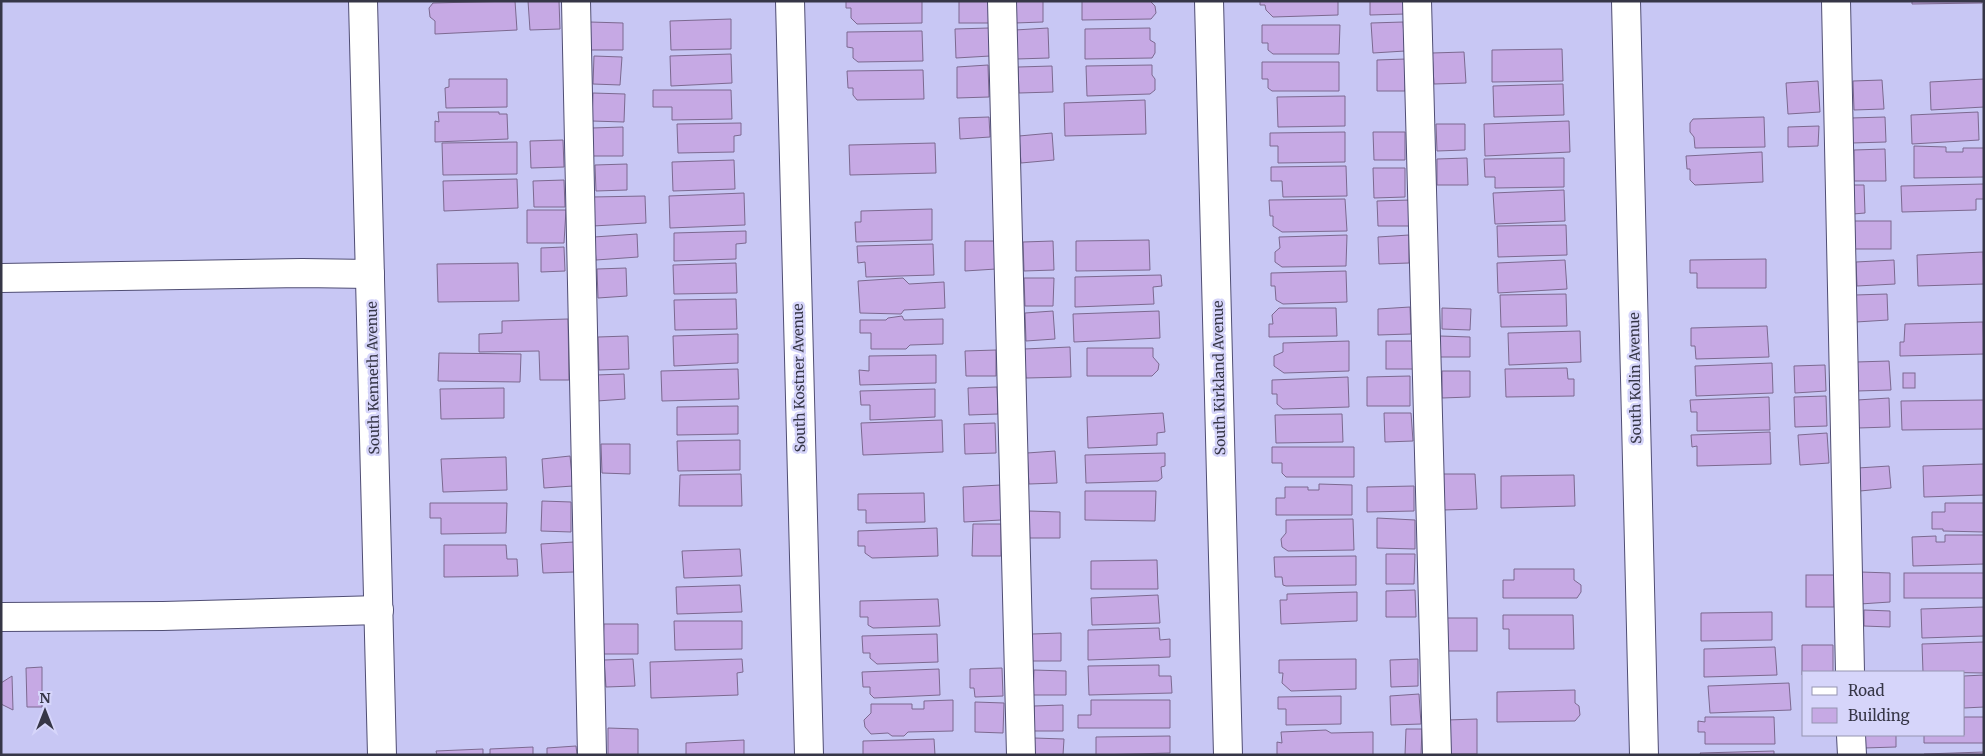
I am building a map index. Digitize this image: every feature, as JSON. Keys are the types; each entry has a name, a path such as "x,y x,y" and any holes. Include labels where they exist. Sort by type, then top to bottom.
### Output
{"street":[{"name":"South Kenneth Avenue","path":"363,1 382,755"},
{"path":"576,1 592,755"},
{"name":"South Kostner Avenue","path":"790,1 809,755"},
{"path":"1002,1 1020,755"},
{"name":"South Kirkland Avenue","path":"1209,1 1228,755"},
{"path":"1417,1 1437,755"},
{"name":"South Kolin Avenue","path":"1626,1 1644,755"},
{"path":"1836,1 1850,671"},
{"path":"1,278 302,273 370,274"},
{"path":"1,617 163,616 379,610"},
{"path":"1851,736 1852,755"}],"building":[{"path":"515,1 517,30 435,34 435,21 430,17 429,8 433,3"},
{"path":"528,1 559,1 560,29 530,30"},
{"path":"846,1 922,1 922,23 857,24 851,18 851,8 846,8"},
{"path":"959,1 989,1 989,23 959,23"},
{"path":"1015,1 1043,1 1043,22 1015,23"},
{"path":"1082,1 1150,1 1155,6 1156,13 1151,19 1082,20"},
{"path":"1260,1 1338,1 1338,15 1273,17 1266,10 1265,5 1260,5"},
{"path":"1370,1 1405,1 1405,14 1370,15"},
{"path":"1912,1 1982,1 1982,3 1912,4"},
{"path":"731,19 731,49 671,50 670,21"},
{"path":"590,22 623,23 623,50 590,50"},
{"path":"1403,22 1405,51 1373,53 1371,23"},
{"path":"1262,25 1340,25 1339,54 1273,54 1268,50 1268,43 1262,43"},
{"path":"989,28 990,56 956,58 955,29"},
{"path":"1048,28 1049,58 1016,59 1015,30"},
{"path":"1150,28 1150,40 1155,43 1155,53 1152,58 1085,59 1085,29"},
{"path":"922,31 923,61 858,62 853,58 853,48 847,47 847,32"},
{"path":"1562,49 1563,81 1492,82 1492,50"},
{"path":"1464,52 1466,83 1434,84 1432,53"},
{"path":"731,54 732,83 671,86 670,56"},
{"path":"594,56 622,57 620,85 593,84"},
{"path":"1406,59 1405,91 1377,91 1377,60"},
{"path":"1262,62 1339,62 1339,91 1272,91 1268,88 1268,79 1262,79"},
{"path":"988,65 989,97 957,98 957,67"},
{"path":"1152,65 1155,90 1150,94 1087,96 1086,66"},
{"path":"1052,66 1053,92 1019,93 1018,67"},
{"path":"923,70 924,99 857,100 853,95 853,88 848,88 847,71"},
{"path":"449,79 507,79 507,107 446,108 445,88 449,87"},
{"path":"1984,79 1984,107 1931,110 1930,82"},
{"path":"1882,80 1884,109 1854,110 1853,81"},
{"path":"1818,81 1820,112 1788,114 1786,83"},
{"path":"1563,84 1564,115 1494,117 1493,86"},
{"path":"653,90 731,90 732,119 672,120 672,107 653,107"},
{"path":"593,93 625,94 624,122 592,121"},
{"path":"1345,96 1345,126 1278,127 1277,97"},
{"path":"1145,100 1146,134 1065,136 1064,103"},
{"path":"438,112 499,112 499,114 507,114 508,139 435,142 435,121 439,122"},
{"path":"1978,112 1979,140 1912,144 1911,115"},
{"path":"989,117 990,137 960,139 959,118"},
{"path":"1764,117 1765,147 1695,148 1694,137 1690,132 1690,123 1693,119"},
{"path":"1885,117 1886,142 1852,143 1851,118"},
{"path":"1569,121 1570,152 1485,156 1484,124"},
{"path":"741,123 741,135 734,136 734,152 678,153 677,124"},
{"path":"1436,124 1465,124 1465,150 1437,151"},
{"path":"1819,126 1818,146 1788,147 1788,127"},
{"path":"623,127 623,156 592,156 592,128"},
{"path":"1345,132 1345,162 1278,163 1278,146 1270,146 1270,133"},
{"path":"1373,132 1405,132 1405,160 1374,160"},
{"path":"1052,133 1054,160 1021,163 1019,136"},
{"path":"563,140 564,167 531,168 530,141"},
{"path":"517,142 517,174 443,175 442,143"},
{"path":"935,143 936,173 850,175 849,145"},
{"path":"1914,146 1946,147 1946,152 1963,152 1963,148 1984,148 1984,177 1914,178"},
{"path":"1885,149 1886,181 1854,181 1854,150"},
{"path":"1762,152 1763,182 1695,185 1690,180 1690,169 1687,169 1686,156"},
{"path":"1467,158 1468,185 1437,185 1437,159"},
{"path":"1564,158 1564,187 1495,188 1495,177 1485,177 1484,159"},
{"path":"734,160 735,189 673,191 672,162"},
{"path":"627,164 627,190 596,191 595,165"},
{"path":"1346,166 1347,196 1283,197 1282,181 1271,181 1271,167"},
{"path":"1373,168 1405,168 1405,197 1374,198"},
{"path":"517,179 518,208 444,211 443,181"},
{"path":"564,180 565,207 534,207 533,181"},
{"path":"1984,184 1984,199 1976,199 1976,210 1902,212 1901,186"},
{"path":"1852,185 1864,185 1865,213 1853,214"},
{"path":"1564,190 1565,221 1495,224 1493,193"},
{"path":"744,193 745,225 670,228 669,196"},
{"path":"645,196 646,223 593,226 592,197"},
{"path":"1345,199 1347,231 1282,232 1273,226 1273,216 1270,216 1269,200"},
{"path":"1410,200 1411,226 1378,226 1377,201"},
{"path":"932,209 932,240 856,242 855,222 861,222 861,211"},
{"path":"527,210 566,210 564,243 527,243"},
{"path":"1851,221 1891,221 1891,249 1851,249"},
{"path":"1566,225 1567,255 1498,257 1497,226"},
{"path":"746,231 746,243 736,244 736,259 674,261 674,233"},
{"path":"637,234 638,257 596,260 594,237"},
{"path":"1347,235 1346,266 1282,267 1275,262 1275,252 1280,248 1279,237"},
{"path":"1409,235 1409,263 1379,264 1378,237"},
{"path":"1149,240 1150,270 1076,271 1076,241"},
{"path":"965,241 996,241 996,269 965,271"},
{"path":"1053,241 1054,270 1024,271 1023,242"},
{"path":"933,244 934,275 866,277 865,262 858,263 857,246"},
{"path":"564,247 565,271 541,272 541,248"},
{"path":"1983,252 1984,284 1918,286 1917,255"},
{"path":"1766,259 1766,288 1697,288 1697,273 1690,273 1690,260"},
{"path":"1565,260 1567,289 1498,293 1497,263"},
{"path":"1894,260 1895,284 1857,286 1856,262"},
{"path":"518,263 519,301 438,302 437,264"},
{"path":"736,263 737,293 674,294 673,265"},
{"path":"626,268 627,296 598,298 597,269"},
{"path":"1346,271 1347,302 1283,304 1276,300 1275,286 1271,286 1271,273"},
{"path":"1161,275 1162,286 1153,287 1154,304 1075,307 1075,277"},
{"path":"903,278 909,284 944,282 945,308 904,310 901,314 860,313 858,281"},
{"path":"1024,278 1054,278 1053,306 1025,306"},
{"path":"1566,294 1567,326 1501,327 1500,295"},
{"path":"1887,294 1888,320 1856,322 1855,295"},
{"path":"736,299 737,329 675,330 674,300"},
{"path":"1410,307 1411,334 1378,335 1378,309"},
{"path":"1279,308 1336,308 1337,336 1269,337 1269,324 1273,324 1272,315"},
{"path":"1442,308 1471,309 1470,330 1442,329"},
{"path":"1053,311 1055,339 1026,341 1025,313"},
{"path":"1159,311 1160,338 1074,342 1073,314"},
{"path":"902,316 904,320 943,319 943,344 910,345 906,349 871,349 871,333 860,333 860,320 886,320"},
{"path":"568,319 569,380 540,380 539,351 479,352 479,334 502,333 502,321"},
{"path":"1983,322 1984,354 1900,356 1900,342 1904,342 1905,324"},
{"path":"1767,326 1769,357 1696,359 1695,346 1691,346 1691,328"},
{"path":"1580,331 1581,362 1509,365 1508,333"},
{"path":"738,334 738,363 674,366 673,336"},
{"path":"628,336 629,369 599,370 598,337"},
{"path":"1440,336 1470,337 1470,357 1440,357"},
{"path":"1349,341 1349,371 1284,373 1274,366 1274,356 1283,352 1283,343"},
{"path":"1386,341 1414,341 1414,369 1386,369"},
{"path":"1070,347 1071,377 1026,378 1024,349"},
{"path":"1087,348 1153,348 1153,357 1159,364 1158,370 1152,376 1087,376"},
{"path":"996,350 996,376 966,376 965,351"},
{"path":"439,353 521,354 520,382 438,381"},
{"path":"936,355 936,383 860,385 859,370 869,371 869,356"},
{"path":"1889,361 1891,390 1857,391 1856,362"},
{"path":"1772,363 1773,393 1696,396 1695,366"},
{"path":"1825,365 1826,391 1795,393 1794,366"},
{"path":"1567,368 1568,379 1574,379 1574,396 1506,397 1505,369"},
{"path":"738,369 739,399 662,401 661,371"},
{"path":"1442,371 1470,371 1470,397 1442,398"},
{"path":"1903,373 1915,373 1915,388 1903,388"},
{"path":"624,374 625,399 597,401 596,375"},
{"path":"1410,376 1410,406 1367,406 1367,377"},
{"path":"1348,377 1349,407 1283,409 1277,404 1277,394 1272,394 1272,380"},
{"path":"997,387 998,414 969,415 968,388"},
{"path":"504,388 504,418 441,419 440,389"},
{"path":"935,389 935,417 870,420 870,405 861,405 860,391"},
{"path":"1826,396 1827,426 1795,427 1794,397"},
{"path":"1769,397 1770,430 1697,431 1697,412 1691,412 1690,400"},
{"path":"1889,398 1890,427 1858,428 1857,400"},
{"path":"1984,400 1984,429 1902,430 1901,401"},
{"path":"738,406 738,434 677,435 677,407"},
{"path":"1163,413 1165,432 1157,433 1157,445 1088,448 1087,417"},
{"path":"1384,413 1411,413 1413,441 1385,442"},
{"path":"1342,414 1343,442 1276,443 1275,415"},
{"path":"942,420 943,452 863,455 861,423"},
{"path":"995,423 996,453 965,454 964,424"},
{"path":"1770,432 1771,464 1697,466 1697,446 1692,447 1691,435"},
{"path":"1827,433 1829,463 1800,465 1798,435"},
{"path":"740,440 740,470 678,471 677,441"},
{"path":"601,444 630,444 630,474 602,473"},
{"path":"1272,447 1354,447 1354,477 1286,477 1282,473 1282,463 1272,463"},
{"path":"1055,451 1057,483 1029,484 1027,453"},
{"path":"1165,453 1165,466 1161,467 1162,478 1158,481 1086,483 1085,455"},
{"path":"570,456 573,486 544,488 542,459"},
{"path":"506,457 507,490 443,492 441,459"},
{"path":"1984,464 1984,495 1924,497 1923,466"},
{"path":"1889,466 1891,488 1860,491 1858,468"},
{"path":"741,474 742,506 679,506 680,475"},
{"path":"1442,474 1475,474 1477,509 1443,510"},
{"path":"1574,475 1575,506 1501,508 1501,476"},
{"path":"1319,484 1352,485 1352,515 1276,515 1276,498 1285,498 1285,487 1308,487 1308,490 1319,490"},
{"path":"1001,485 1001,520 964,522 963,487"},
{"path":"1414,486 1414,511 1367,512 1367,487"},
{"path":"1085,491 1156,491 1155,521 1085,520"},
{"path":"924,493 925,522 866,523 866,510 858,510 858,494"},
{"path":"542,501 571,502 571,532 541,531"},
{"path":"430,503 507,503 506,533 441,534 441,518 430,518"},
{"path":"1945,503 1984,503 1984,532 1932,529 1932,512 1945,512"},
{"path":"1029,511 1060,512 1060,538 1028,538"},
{"path":"1377,518 1415,520 1415,549 1377,548"},
{"path":"1353,519 1354,550 1288,551 1282,547 1281,539 1286,533 1286,520"},
{"path":"973,524 1001,524 1001,556 972,556"},
{"path":"937,528 938,556 872,558 865,553 865,546 858,546 858,531"},
{"path":"1945,535 1984,535 1984,564 1913,566 1912,537 1936,536 1936,542 1945,542"},
{"path":"574,542 574,572 543,573 541,544"},
{"path":"444,545 506,545 507,559 517,559 518,576 444,577"},
{"path":"740,549 742,576 684,578 682,551"},
{"path":"1386,554 1415,554 1414,584 1386,584"},
{"path":"1356,556 1356,585 1286,586 1283,585 1282,577 1275,577 1274,557"},
{"path":"1157,560 1158,589 1091,589 1091,561"},
{"path":"1514,569 1574,569 1574,580 1581,585 1581,592 1577,598 1503,598 1503,580 1514,580"},
{"path":"1861,572 1890,573 1890,602 1860,604"},
{"path":"1904,573 1984,573 1984,598 1904,598"},
{"path":"1806,575 1834,575 1834,607 1806,607"},
{"path":"740,585 742,612 677,614 676,587"},
{"path":"1415,590 1416,617 1386,617 1386,591"},
{"path":"1357,592 1357,621 1281,624 1280,600 1287,600 1287,594"},
{"path":"1158,595 1160,623 1092,625 1091,598"},
{"path":"938,599 940,626 873,628 868,625 868,617 860,617 860,601"},
{"path":"1984,607 1984,636 1922,638 1921,609"},
{"path":"1864,610 1890,611 1890,627 1864,626"},
{"path":"1772,612 1772,640 1701,641 1701,613"},
{"path":"1503,615 1573,615 1574,649 1509,649 1509,629 1503,629"},
{"path":"1447,618 1477,618 1477,651 1447,651"},
{"path":"674,621 742,621 742,649 675,650"},
{"path":"604,624 638,624 638,654 602,654"},
{"path":"1159,628 1160,640 1170,639 1170,657 1088,660 1088,630"},
{"path":"1061,633 1061,661 1032,661 1032,634"},
{"path":"937,634 938,662 877,664 870,658 870,653 863,653 862,636"},
{"path":"1984,642 1984,673 1923,671 1922,644"},
{"path":"1802,645 1833,645 1833,671 1802,671"},
{"path":"1775,647 1777,675 1704,677 1704,649"},
{"path":"633,659 635,686 606,687 604,660"},
{"path":"742,659 743,672 737,673 738,695 651,698 650,662"},
{"path":"1356,659 1356,689 1291,691 1282,683 1283,673 1279,673 1279,660"},
{"path":"1418,659 1418,686 1391,687 1390,660"},
{"path":"1159,665 1159,676 1171,676 1172,693 1089,695 1088,666"},
{"path":"42,667 42,707 27,707 26,668"},
{"path":"1002,668 1003,696 975,697 974,688 970,688 970,669"},
{"path":"939,669 940,695 874,698 870,694 870,687 863,687 862,672"},
{"path":"1034,670 1066,671 1066,695 1033,695"},
{"path":"1984,675 1984,707 1965,708 1965,676"},
{"path":"12,676 13,710 1,704 1,683"},
{"path":"1789,683 1791,710 1710,713 1708,686"},
{"path":"1575,690 1575,703 1579,706 1580,715 1575,721 1497,722 1497,692"},
{"path":"1419,694 1421,724 1391,725 1390,696"},
{"path":"1341,696 1341,724 1286,725 1286,709 1278,709 1278,697"},
{"path":"953,700 953,731 908,732 904,736 892,736 888,733 871,734 865,727 864,720 871,713 871,704 912,704 912,709 924,709 924,701"},
{"path":"1091,700 1170,700 1170,728 1078,728 1078,715 1091,715"},
{"path":"975,702 1004,703 1003,733 975,732"},
{"path":"1063,705 1063,731 1034,731 1034,706"},
{"path":"1705,717 1774,717 1775,744 1705,744 1705,732 1698,732 1698,721 1705,722"},
{"path":"1965,717 1984,717 1984,743 1924,743 1924,736 1965,736"},
{"path":"1477,719 1477,754 1447,754 1447,720"},
{"path":"608,728 638,729 638,755 608,755"},
{"path":"1406,729 1422,729 1421,755 1405,755"},
{"path":"1326,730 1331,733 1373,732 1373,755 1277,755 1277,742 1282,743 1281,732"},
{"path":"1170,736 1170,753 1096,755 1096,737"},
{"path":"1864,736 1896,736 1896,747 1864,748"},
{"path":"1034,738 1064,739 1063,755 1034,755"},
{"path":"934,739 935,755 863,755 863,741"},
{"path":"744,740 744,755 686,755 686,743"},
{"path":"576,746 577,755 547,755 547,748"},
{"path":"533,747 533,755 483,755 490,754 490,749"},
{"path":"483,749 483,755 437,755 436,751"},
{"path":"1774,751 1774,755 1701,755 1700,753"},
{"path":"1984,752 1984,755 1924,755 1924,754"}]}
